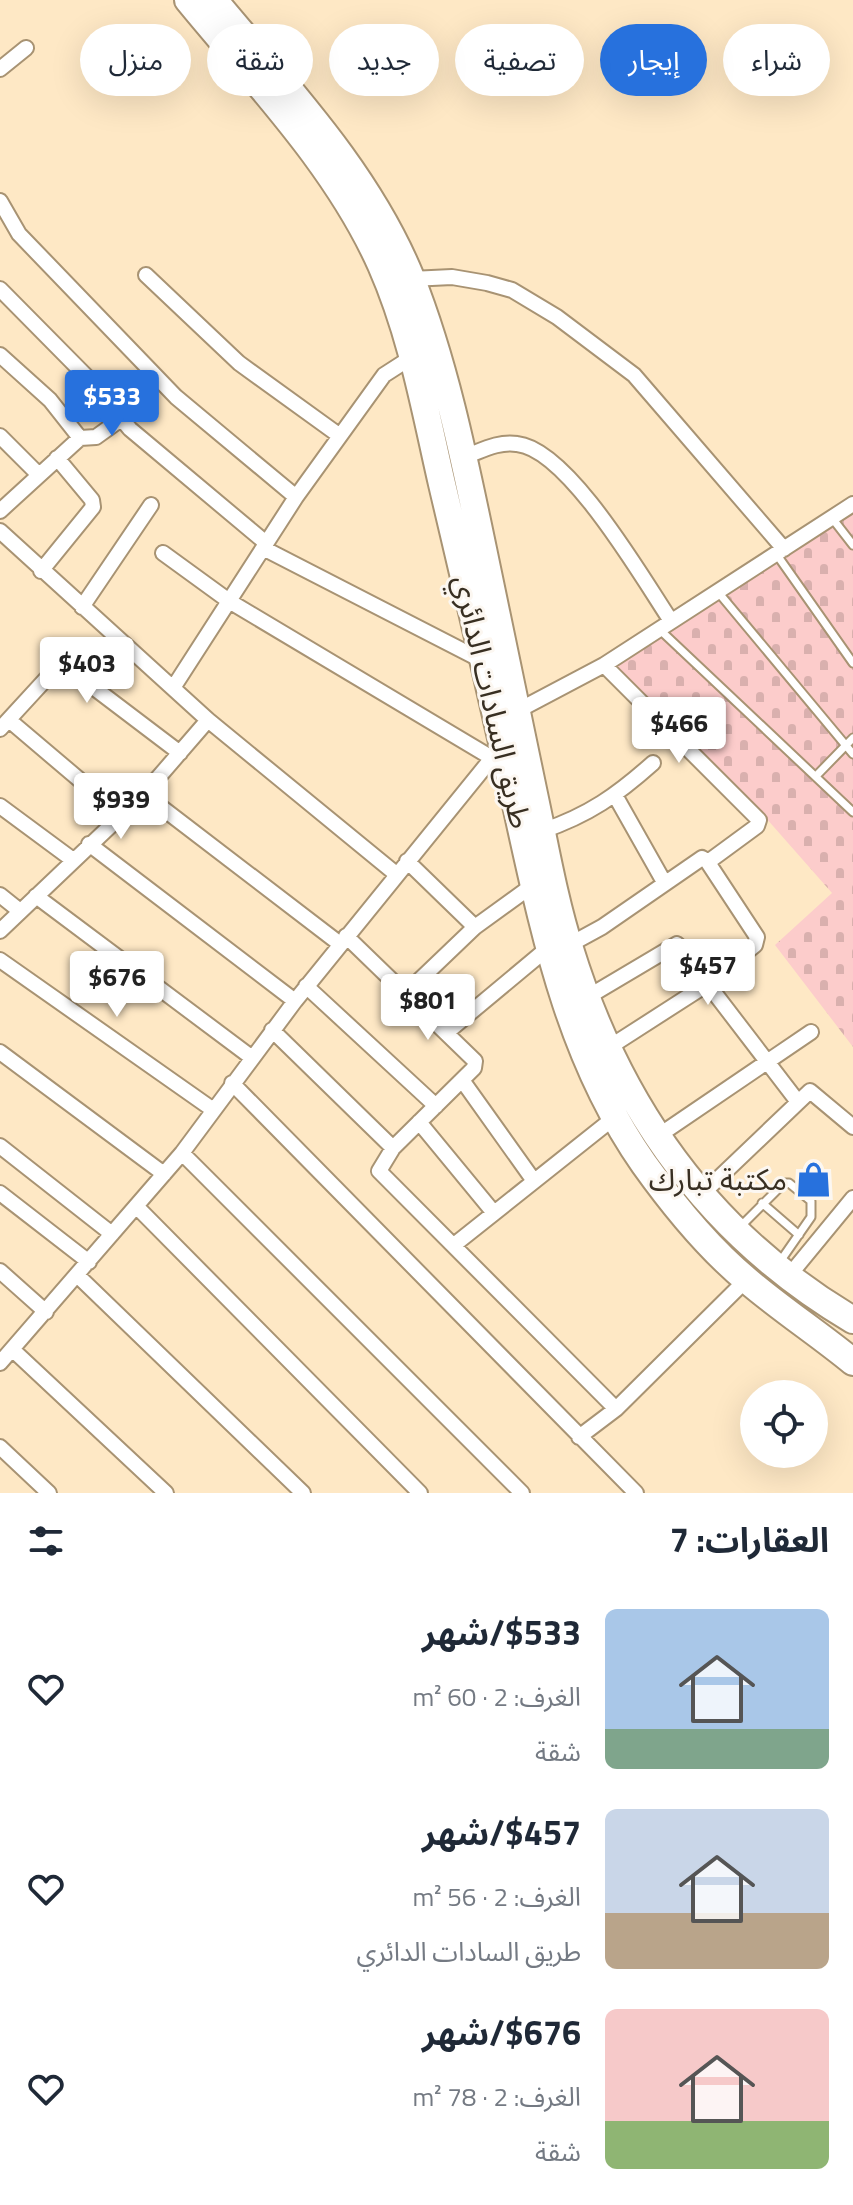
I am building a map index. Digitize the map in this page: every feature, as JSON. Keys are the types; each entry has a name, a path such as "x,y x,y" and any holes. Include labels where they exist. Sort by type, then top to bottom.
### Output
{"highway":[{"name":"طريق السادات الدائري","path":"188,0 293,129 347,202 388,281 412,357 445,494 485,662 497,749 533,885 558,946 608,1048 658,1136 701,1195 735,1232 782,1273 847,1316"},
{"name":"طريق السادات الدائري","path":"214,0 348,166 383,221 411,279 471,489 542,831 573,1029 615,1117 674,1204 746,1280 853,1362"},
{"path":"445,494 450,486 459,483 471,489"},
{"path":"827,1341 838,1339 846,1330 847,1316"}],"street":[{"path":"0,69 26,48"},
{"path":"0,201 19,234 176,397 296,497"},
{"path":"146,275 228,355 340,436"},
{"path":"411,279 452,277 487,283 512,290 557,317 634,375 780,552"},
{"path":"0,289 88,378 121,419 265,545 485,662"},
{"path":"0,355 50,400 80,438"},
{"path":"173,688 296,497 384,375 412,357"},
{"path":"0,511 80,438 96,437 121,419"},
{"path":"0,436 38,474"},
{"path":"464,457 500,444 519,444 551,461 614,534 665,625"},
{"path":"41,571 93,507 92,500 57,458"},
{"path":"517,711 604,665 853,504"},
{"path":"82,607 151,505"},
{"path":"0,531 208,720 396,874"},
{"path":"0,1363 182,1153 306,986 497,749 229,601 163,553"},
{"path":"121,815 4,724 57,667 64,665 180,753"},
{"path":"604,665 759,820 757,826 708,862"},
{"path":"0,931 144,794 208,720"},
{"path":"542,831 569,822 616,797 653,763"},
{"path":"144,794 343,940 406,993 475,1061 474,1068 393,1148 379,1171 616,1409"},
{"path":"616,797 664,882"},
{"path":"0,806 73,860"},
{"path":"89,844 295,1001"},
{"path":"446,1033 558,946 602,927 696,859 708,862 757,939 706,985 608,1048"},
{"path":"407,861 475,927"},
{"path":"406,993 475,927 533,885"},
{"path":"0,895 20,911"},
{"path":"36,896 251,1057"},
{"path":"586,998 675,945 798,1102"},
{"path":"0,960 212,1109"},
{"path":"306,986 436,1106"},
{"path":"272,1030 393,1148"},
{"path":"658,1136 811,1032"},
{"path":"0,1052 164,1174"},
{"path":"462,1080 534,1181"},
{"path":"232,1083 636,1493"},
{"path":"701,1195 798,1102 814,1091 853,1127"},
{"path":"454,1245 615,1117"},
{"path":"419,1122 494,1213"},
{"path":"0,1146 112,1234"},
{"path":"182,1153 522,1493"},
{"path":"0,1193 89,1262"},
{"path":"782,1273 853,1198"},
{"path":"136,1206 420,1493"},
{"path":"0,1271 46,1312"},
{"path":"77,1275 303,1493"},
{"path":"579,1437 616,1409 746,1280"},
{"path":"13,1350 166,1493"},
{"path":"0,1447 49,1493"}],"lane":[{"path":"832,518 853,545"},
{"path":"780,552 853,663"},
{"path":"718,592 853,754"},
{"path":"665,625 728,699 853,812"},
{"path":"816,776 853,738"},
{"path":"735,1232 786,1183 811,1201 811,1217 782,1273"},
{"path":"762,1203 799,1235"}],"green space":[{"path":"853,510 853,1047 775,945 832,893 752,802 621,675 615,660"}],"place":[{"name":"مكتبة تبارك","path":"813,1180"}]}
